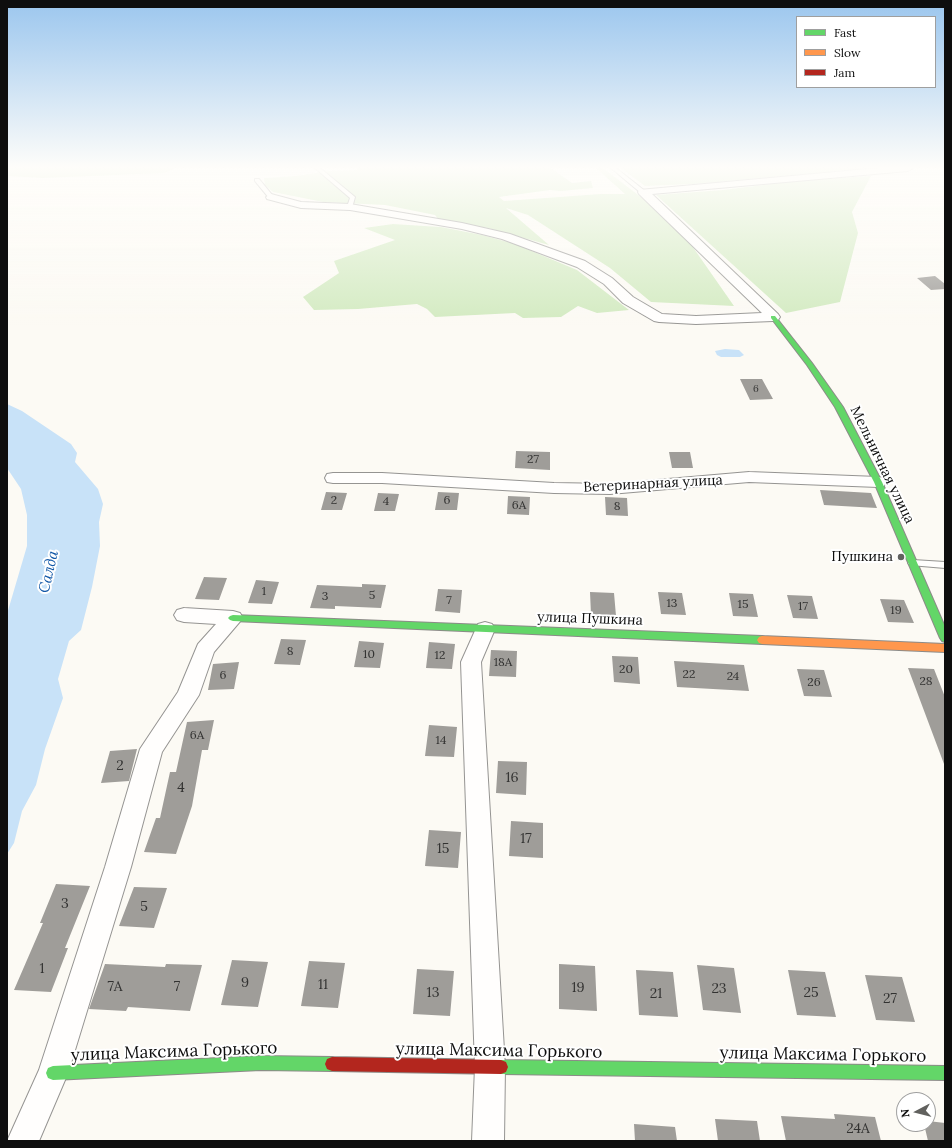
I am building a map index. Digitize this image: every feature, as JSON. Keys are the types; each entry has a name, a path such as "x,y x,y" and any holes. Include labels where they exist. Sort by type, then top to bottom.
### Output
{"street":[{"path":"436,222 462,226 513,239 581,264 608,281 628,300 659,318 696,320 772,317"},
{"path":"674,222 772,317"},
{"name":"Мельничная улица","path":"772,317 810,364 839,407 878,482 945,638"},
{"name":"Ветеринарная улица","path":"333,478 382,478 554,488 610,489 749,478 878,482"},
{"path":"184,615 233,618"},
{"path":"24,1141 53,1073 118,867 151,749 188,695 204,649 233,618"},
{"name":"улица Пушкина","path":"233,618 945,648"},
{"path":"485,629 471,662 490,1067 488,1141"},
{"name":"улица Максима Горького","path":"53,1073 261,1063 945,1073"}],"lane":[{"path":"913,563 945,564"}],"green space":[{"path":"449,222 522,222 549,245 488,228"},
{"path":"538,222 668,222 690,243 734,306 651,302 610,268"},
{"path":"685,222 855,222 858,233 840,302 786,313"},
{"path":"393,224 441,227 482,235 515,244 577,270 629,310 597,313 578,306 561,317 523,318 515,313 435,317 427,309 417,304 358,309 314,310 303,297 339,273 334,261 395,240 364,228"}],"water":[{"path":"725,349 739,350 744,355 740,357 721,357 717,355 715,351"},
{"name":"Салда","path":"7,404 22,411 71,444 77,453 75,462 98,489 103,504 99,522 100,546 92,587 81,630 69,641 58,679 63,698 45,749 36,785 22,811 14,843 7,854 7,614 27,546 27,515 21,489 7,468"}],"building":[{"path":"935,276 945,284 945,289 931,290 917,278"},
{"path":"740,379 762,379 773,399 750,400"},
{"path":"516,451 550,452 550,470 515,468"},
{"path":"669,452 690,452 693,468 672,468"},
{"path":"820,490 871,493 877,508 824,505"},
{"path":"326,492 347,493 342,510 321,510"},
{"path":"438,492 459,493 457,510 435,510"},
{"path":"378,493 399,494 395,511 374,511"},
{"path":"508,496 530,497 529,515 507,514"},
{"path":"605,497 627,498 628,516 606,515"},
{"path":"204,577 227,578 219,600 195,599"},
{"path":"256,580 279,582 272,604 248,603"},
{"path":"362,584 386,585 381,608 335,606 335,609 310,608 317,585 362,587"},
{"path":"438,589 462,590 460,613 435,611"},
{"path":"590,592 614,593 616,616 591,615"},
{"path":"658,592 682,593 686,615 661,614"},
{"path":"729,593 753,594 758,617 733,616"},
{"path":"787,595 812,596 818,619 793,618"},
{"path":"880,599 904,600 914,623 888,622"},
{"path":"281,639 306,640 300,665 274,664"},
{"path":"359,641 384,643 380,668 354,667"},
{"path":"429,642 455,644 452,669 426,668"},
{"path":"491,650 517,651 516,677 489,676"},
{"path":"612,656 638,657 640,684 614,682"},
{"path":"674,661 744,665 749,691 677,687"},
{"path":"239,662 234,689 208,690 213,664"},
{"path":"908,668 934,669 945,697 945,764 944,764"},
{"path":"797,669 824,670 832,697 804,696"},
{"path":"214,720 208,750 202,750 192,806 176,854 144,852 156,818 160,818 170,772 176,772 187,722"},
{"path":"429,725 457,727 454,757 425,756"},
{"path":"137,749 129,781 101,783 110,751"},
{"path":"498,761 527,762 526,795 496,793"},
{"path":"511,821 543,823 543,858 509,856"},
{"path":"429,830 461,832 458,868 425,866"},
{"path":"56,884 90,886 65,948 68,948 51,992 14,990 43,923 40,923"},
{"path":"134,887 167,888 154,928 119,926"},
{"path":"232,960 268,962 258,1007 221,1005"},
{"path":"309,961 345,963 338,1008 301,1006"},
{"path":"105,964 165,967 166,964 202,965 190,1011 128,1007 126,1011 89,1009"},
{"path":"559,964 595,966 597,1011 559,1009"},
{"path":"697,965 734,968 741,1013 703,1010"},
{"path":"417,969 454,971 450,1016 413,1014"},
{"path":"636,970 673,972 678,1017 639,1015"},
{"path":"788,970 825,972 836,1017 797,1015"},
{"path":"865,975 902,977 915,1022 876,1020"},
{"path":"834,1114 875,1117 881,1141 786,1141 781,1116 835,1119"},
{"path":"715,1119 757,1121 760,1141 718,1141"},
{"path":"936,1122 945,1123 945,1141 928,1141 926,1132 936,1132"},
{"path":"634,1124 675,1127 677,1141 635,1141"}],"traffic: fast":[{"path":"773,317 810,364 839,407 878,482 945,638"},
{"path":"233,618 762,640"},
{"path":"53,1073 261,1063 332,1064"},
{"path":"501,1067 945,1073"}],"traffic: slow":[{"path":"762,640 945,648"}],"traffic: jam":[{"path":"332,1064 501,1067"}],"place":[{"name":"Пушкина","path":"901,557"}]}
